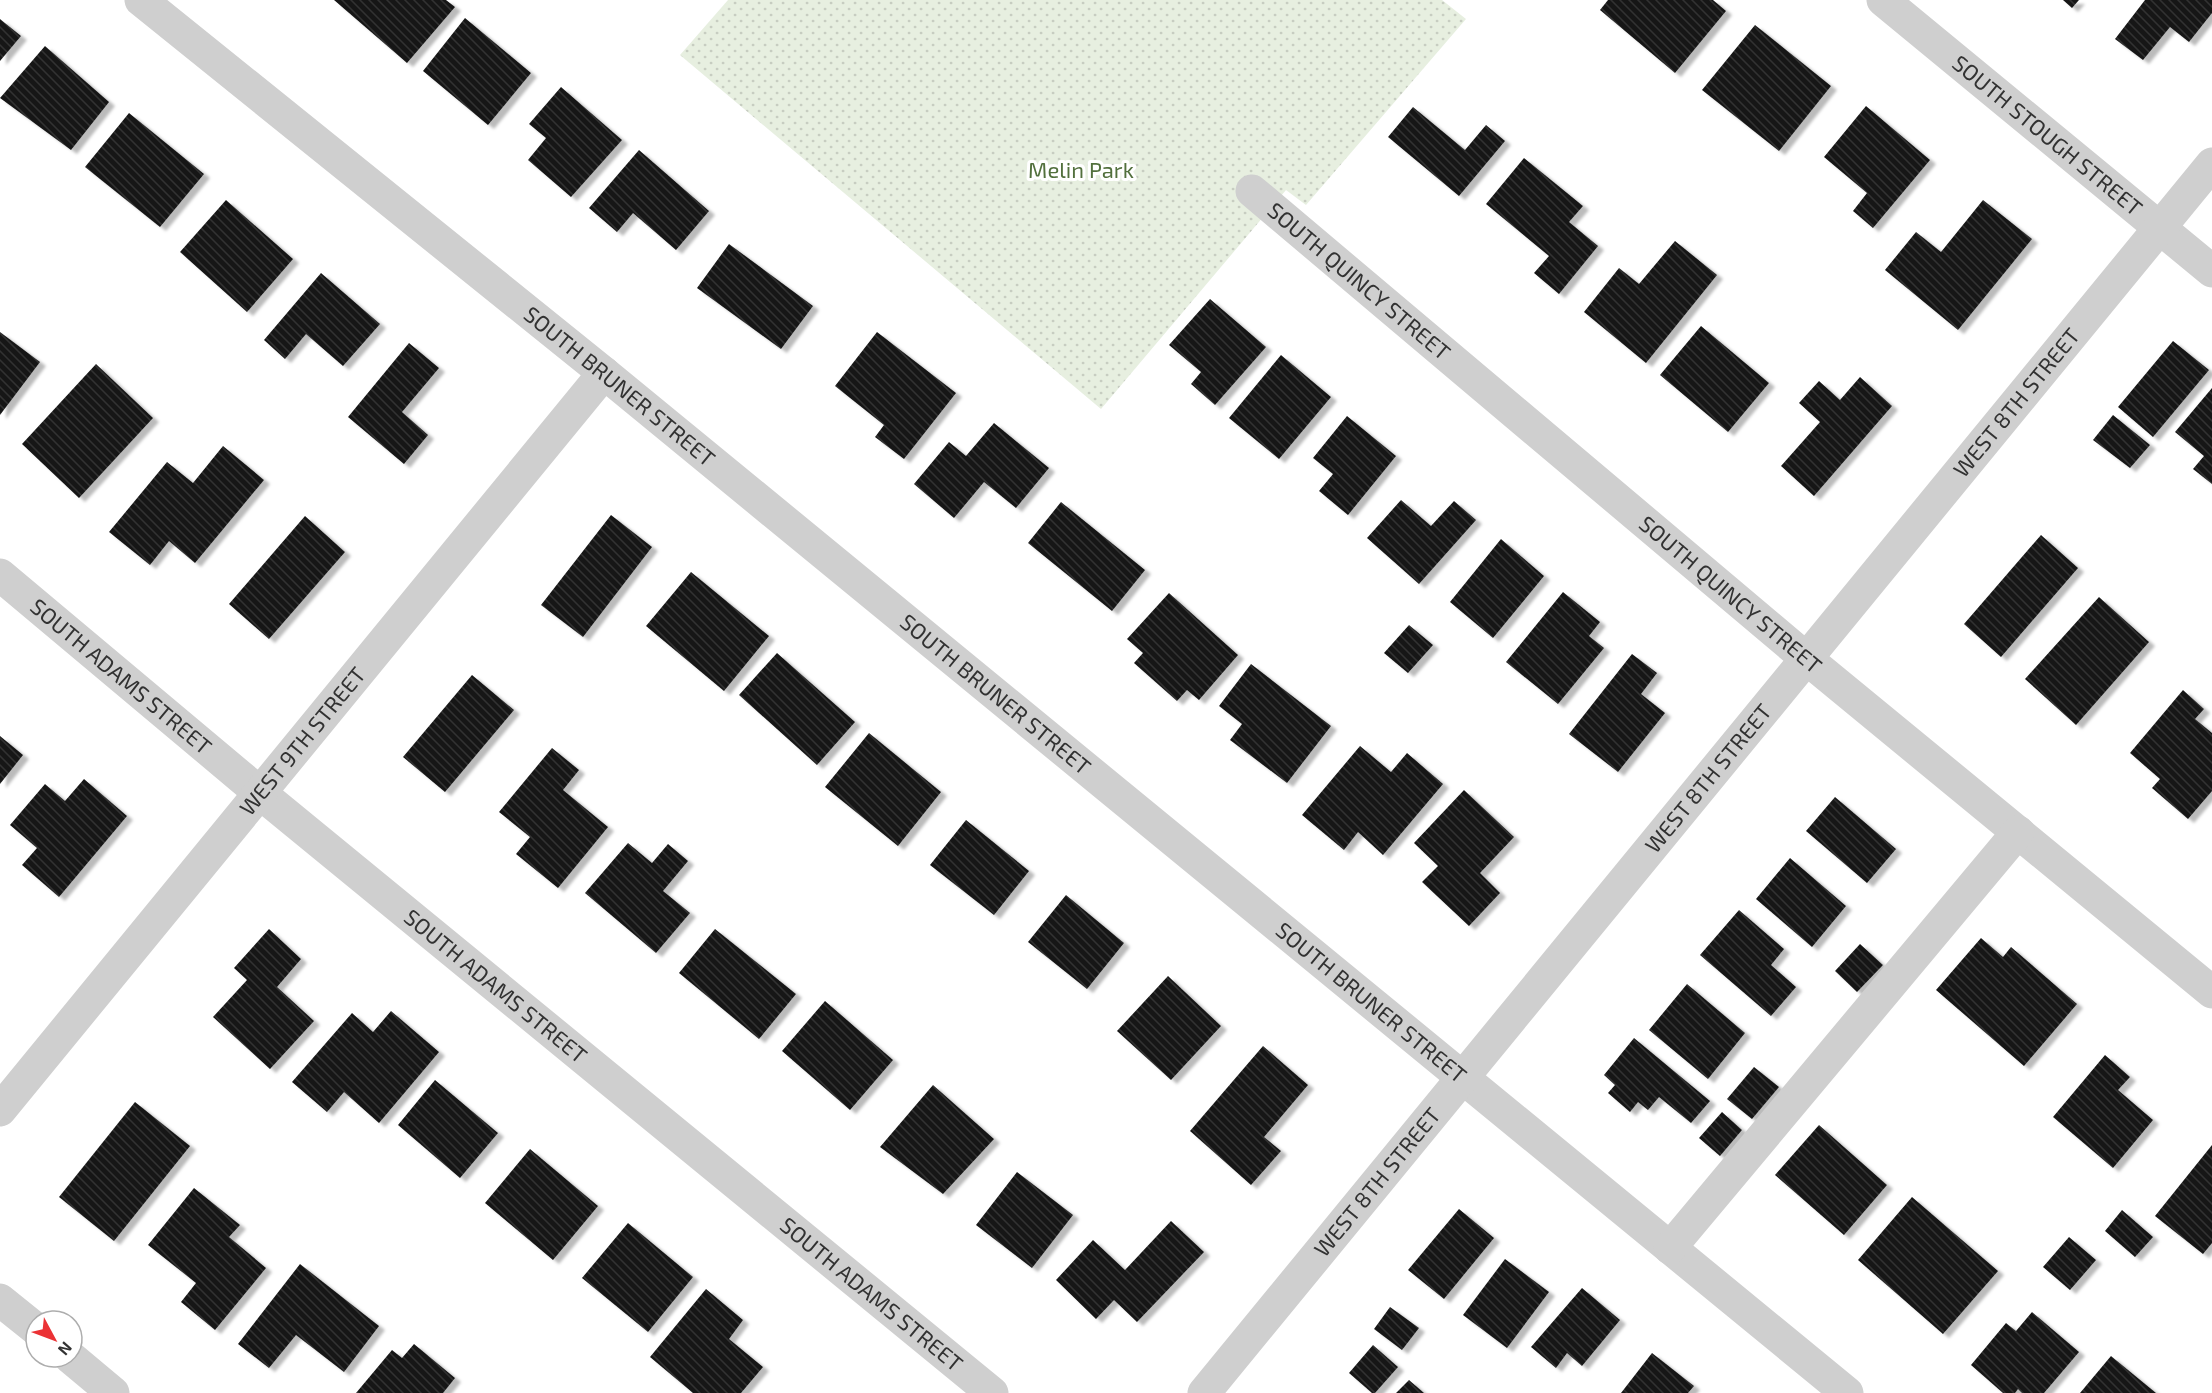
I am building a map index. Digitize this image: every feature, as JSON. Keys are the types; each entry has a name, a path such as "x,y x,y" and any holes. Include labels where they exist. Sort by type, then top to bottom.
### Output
{"street":[{"name":"SOUTH BRUNER STREET","path":"141,0 604,373 1847,1393"},
{"name":"SOUTH STOUGH STREET","path":"1883,0 2212,271"},
{"name":"WEST 8TH STREET","path":"1204,1393 2212,164"},
{"name":"SOUTH QUINCY STREET","path":"1252,191 1807,659 2212,992"},
{"name":"WEST 9TH STREET","path":"0,1110 604,373"},
{"name":"SOUTH ADAMS STREET","path":"0,575 260,792 992,1393"},
{"path":"1670,1248 2018,832"},
{"path":"0,1300 24,1319"},
{"path":"84,1369 113,1393"}],"green space":[{"name":"Melin Park","path":"728,0 1442,0 1466,19 1306,205 1286,190 1101,409 680,55"}],"building":[{"path":"334,0 446,0 455,7 407,63"},
{"path":"1608,0 1713,0 1726,11 1675,73 1600,10"},
{"path":"2063,0 2079,0 2072,8"},
{"path":"2145,0 2212,0 2212,13 2189,42 2170,27 2143,60 2115,39"},
{"path":"465,18 531,73 488,125 423,71"},
{"path":"0,19 21,36 0,61"},
{"path":"1755,25 1831,86 1779,151 1702,90"},
{"path":"45,46 109,102 71,150 0,98"},
{"path":"561,87 622,140 571,197 528,160 546,138 529,124"},
{"path":"1866,106 1930,160 1873,228 1853,211 1867,193 1824,157"},
{"path":"1413,107 1465,150 1486,125 1505,141 1459,196 1388,137"},
{"path":"129,113 204,174 160,227 85,167"},
{"path":"639,150 709,211 676,250 633,213 617,232 589,208"},
{"path":"1524,158 1583,206 1569,222 1598,246 1559,294 1534,273 1549,256 1486,204"},
{"path":"226,200 293,259 247,312 180,252"},
{"path":"1983,200 2032,239 1958,330 1885,270 1916,232 1941,252"},
{"path":"1675,241 1717,275 1646,363 1584,312 1619,268 1639,284"},
{"path":"729,244 813,306 781,349 697,288"},
{"path":"321,273 380,324 343,366 306,334 285,359 264,340"},
{"path":"1210,299 1266,347 1215,405 1191,384 1201,372 1169,345"},
{"path":"1701,326 1769,383 1728,432 1660,375"},
{"path":"0,332 40,362 0,415"},
{"path":"877,332 956,393 904,459 875,437 884,425 835,386"},
{"path":"2173,341 2209,370 2153,437 2118,407"},
{"path":"409,343 439,368 402,412 428,435 404,464 348,417"},
{"path":"1281,355 1331,397 1279,459 1229,418"},
{"path":"96,364 153,418 79,498 22,444"},
{"path":"1860,377 1892,406 1814,496 1781,466 1820,422 1799,403 1819,381 1840,400"},
{"path":"2212,388 2212,484 2193,469 2204,456 2175,432"},
{"path":"2113,415 2150,445 2130,468 2093,440"},
{"path":"1347,416 1396,456 1348,515 1319,491 1333,474 1313,458"},
{"path":"994,423 1049,468 1016,508 984,482 954,518 914,484 949,442 966,456"},
{"path":"223,446 264,480 195,563 169,541 150,565 109,532 167,462 193,483"},
{"path":"1401,500 1431,526 1454,501 1476,520 1419,584 1367,538"},
{"path":"1061,502 1145,570 1112,611 1028,543"},
{"path":"611,515 652,547 583,637 541,605"},
{"path":"305,516 345,552 269,639 229,604"},
{"path":"2041,535 2078,568 2001,657 1964,624"},
{"path":"1501,539 1544,576 1493,638 1450,602"},
{"path":"691,572 769,636 724,691 646,626"},
{"path":"1563,592 1600,622 1589,636 1604,648 1558,704 1506,662"},
{"path":"1169,593 1238,655 1199,700 1187,690 1177,701 1134,663 1143,653 1127,639"},
{"path":"2099,597 2149,642 2076,725 2025,679"},
{"path":"1409,625 1433,645 1408,673 1384,653"},
{"path":"777,653 855,722 817,765 739,695"},
{"path":"1632,654 1657,673 1641,694 1665,713 1618,772 1569,734"},
{"path":"1251,664 1331,726 1287,783 1230,740 1242,724 1219,706"},
{"path":"472,675 514,710 445,792 403,757"},
{"path":"2183,690 2204,709 2195,719 2212,733 2212,791 2188,819 2152,788 2160,779 2130,753"},
{"path":"869,733 941,792 898,846 825,787"},
{"path":"0,736 23,755 0,784"},
{"path":"1360,746 1391,772 1407,753 1443,784 1383,855 1358,832 1344,850 1302,815"},
{"path":"552,748 579,770 563,790 608,827 558,888 516,854 530,837 499,812"},
{"path":"84,779 127,816 59,897 22,865 37,848 10,825 45,784 65,801"},
{"path":"1464,790 1514,837 1480,873 1500,893 1469,926 1422,882 1438,866 1414,843"},
{"path":"1835,797 1896,849 1867,883 1806,831"},
{"path":"966,820 1029,871 994,915 930,865"},
{"path":"628,843 652,863 668,844 688,861 663,891 690,913 656,953 585,893"},
{"path":"1790,858 1846,906 1812,947 1756,899"},
{"path":"1066,895 1124,943 1087,989 1028,942"},
{"path":"1739,910 1784,949 1771,965 1796,987 1771,1016 1700,955"},
{"path":"269,929 301,959 277,987 314,1021 270,1069 213,1017 247,980 234,968"},
{"path":"715,929 796,994 759,1039 679,973"},
{"path":"1981,938 2003,957 2011,947 2077,1004 2024,1066 1936,990"},
{"path":"1860,944 1883,965 1857,992 1835,971"},
{"path":"1168,976 1221,1026 1171,1080 1117,1031"},
{"path":"1687,984 1745,1033 1708,1079 1649,1030"},
{"path":"825,1001 893,1060 850,1110 782,1051"},
{"path":"391,1011 439,1052 379,1123 344,1092 327,1112 292,1082 352,1013 373,1032"},
{"path":"1634,1038 1710,1101 1691,1123 1659,1097 1648,1110 1638,1102 1630,1112 1608,1093 1615,1085 1604,1075"},
{"path":"1263,1046 1308,1085 1264,1137 1281,1151 1251,1185 1190,1131"},
{"path":"2105,1055 2130,1077 2118,1090 2153,1120 2113,1168 2053,1117"},
{"path":"1754,1067 1779,1087 1752,1119 1727,1099"},
{"path":"435,1080 498,1133 460,1178 398,1125"},
{"path":"933,1085 994,1139 943,1194 880,1147"},
{"path":"135,1102 190,1146 114,1241 59,1197"},
{"path":"1722,1112 1742,1130 1720,1156 1699,1138"},
{"path":"1819,1125 1887,1185 1844,1235 1775,1175"},
{"path":"2212,1145 2212,1243 2203,1254 2155,1216"},
{"path":"530,1149 598,1206 553,1260 485,1203"},
{"path":"1017,1172 1073,1215 1032,1268 976,1225"},
{"path":"194,1188 240,1225 229,1237 266,1268 215,1330 181,1302 196,1283 148,1245"},
{"path":"1912,1197 1998,1271 1943,1334 1858,1260"},
{"path":"1459,1209 1494,1238 1444,1299 1408,1270"},
{"path":"2122,1210 2153,1237 2135,1257 2105,1231"},
{"path":"1171,1221 1204,1252 1137,1322 1114,1300 1096,1319 1056,1280 1093,1240 1125,1270"},
{"path":"628,1223 693,1277 648,1332 582,1278"},
{"path":"2069,1237 2096,1260 2070,1290 2043,1267"},
{"path":"1505,1259 1549,1292 1507,1348 1463,1315"},
{"path":"300,1264 379,1326 344,1372 296,1335 269,1368 238,1344"},
{"path":"1582,1288 1620,1320 1582,1366 1567,1353 1556,1368 1531,1347"},
{"path":"706,1289 743,1320 729,1339 763,1367 741,1393 693,1393 650,1357"},
{"path":"1390,1307 1419,1328 1402,1350 1374,1329"},
{"path":"2032,1312 2079,1352 2044,1393 2022,1393 2018,1389 2015,1393 2003,1393 1971,1365 2006,1323 2016,1331"},
{"path":"414,1344 455,1378 443,1393 356,1393 392,1350 402,1358"},
{"path":"1373,1345 1398,1367 1375,1393 1372,1393 1349,1373"},
{"path":"1652,1353 1694,1386 1688,1393 1621,1393"},
{"path":"2111,1356 2156,1393 2080,1393"},
{"path":"1409,1380 1424,1393 1396,1393"}]}
